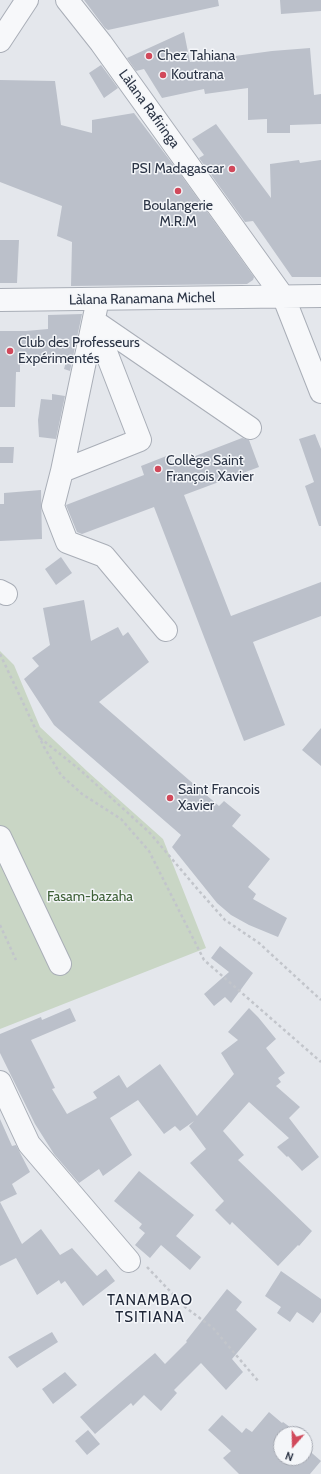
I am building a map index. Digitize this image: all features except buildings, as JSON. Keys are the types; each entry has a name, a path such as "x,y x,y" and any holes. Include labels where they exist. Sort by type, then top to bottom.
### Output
{"street":[{"path":"0,41 27,0"},
{"name":"Làlana Rafiringa","path":"67,0 101,43 284,298 321,392"},
{"name":"Làlana Ranamana Michel","path":"0,300 284,298 321,296"},
{"path":"98,300 62,471 53,506 67,542 104,556 166,630"},
{"path":"94,321 250,428"},
{"path":"62,471 140,440 94,321"},
{"path":"0,837 60,964"},
{"path":"0,1082 28,1144 129,1261"}],"path":[{"path":"0,654 40,738 61,775 82,794 121,819 149,851 204,960 321,1062"},
{"path":"40,738 79,769 149,832 226,920 259,943 321,1000"},
{"path":"0,925 16,960"},
{"path":"129,1261 146,1266 185,1307 213,1328 259,1382"}],"green space":[{"name":"Fasam-bazaha","path":"0,651 14,665 40,727 163,839 206,948 0,1029"}],"place":[{"name":"Chez Tahiana","path":"149,56"},
{"name":"Koutrana","path":"163,75"},
{"name":"PSI Madagascar","path":"232,169"},
{"name":"Boulangerie M.R.M","path":"178,191"},
{"name":"Club des Professeurs Expérimentés","path":"10,351"},
{"name":"Collège Saint François Xavier","path":"158,469"},
{"name":"Saint Francois Xavier","path":"170,798"}],"district":[{"name":"TANAMBAO TSITIANA","path":"150,1310"}]}
